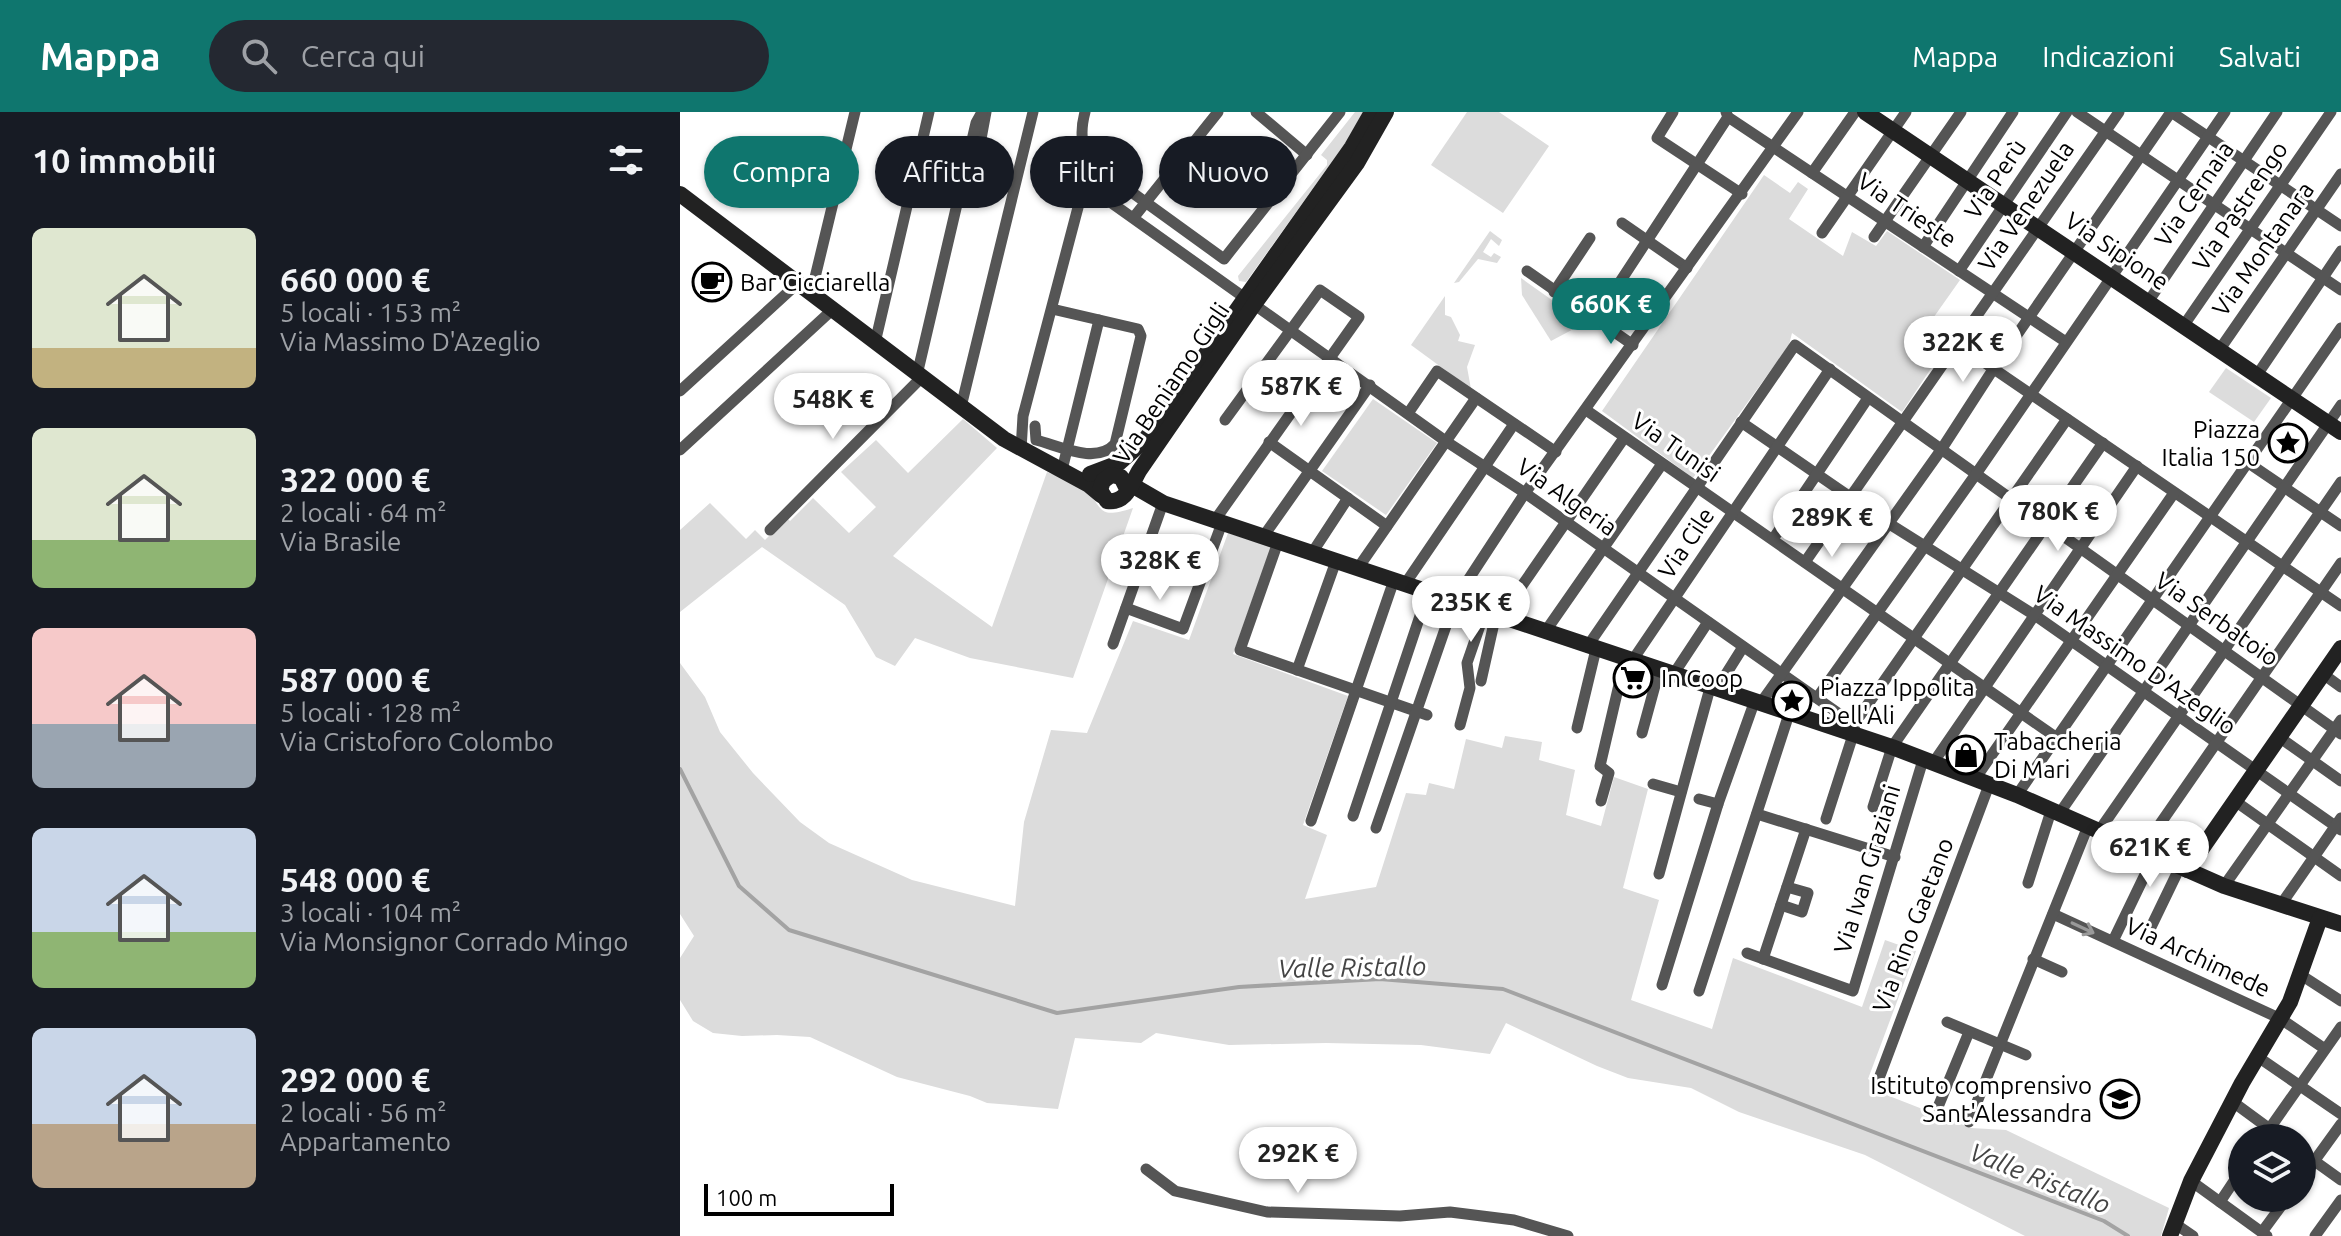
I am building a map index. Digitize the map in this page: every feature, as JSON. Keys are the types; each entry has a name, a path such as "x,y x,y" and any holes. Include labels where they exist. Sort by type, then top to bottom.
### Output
{"street":[{"path":"811,294 855,112"},
{"path":"875,343 929,112"},
{"path":"770,530 919,376 965,169 978,155 984,112"},
{"path":"961,407 1033,112"},
{"path":"1081,136 1085,112"},
{"path":"1134,217 1218,112"},
{"path":"1256,112 1307,155"},
{"path":"1144,202 1224,259 1340,112"},
{"path":"1250,300 1372,112"},
{"path":"1250,300 1357,163 1386,112"},
{"path":"1673,112 1657,138 1742,194"},
{"path":"1376,828 1421,713 1455,600 1525,493 1798,112"},
{"path":"1812,173 1855,112"},
{"name":"Via Sipione","path":"1865,112 2335,428"},
{"path":"1822,233 1906,112"},
{"path":"1874,237 1961,112"},
{"path":"1923,247 2013,112"},
{"name":"Via Perù","path":"1959,271 2067,112"},
{"path":"2077,112 2341,290"},
{"name":"Via Venezuela","path":"1805,562 2119,112"},
{"path":"1662,985 1718,804 1757,704 1781,675 1941,450 2171,112 2341,226"},
{"path":"1817,698 1976,474 2225,112"},
{"name":"Via Cernaia","path":"2148,302 2277,112"},
{"name":"Via Pastrengo","path":"2184,325 2331,112"},
{"path":"1595,320 1698,164 1727,114"},
{"name":"Via Trieste","path":"1727,114 2066,342"},
{"name":"Via Montanara","path":"2220,349 2341,174"},
{"path":"680,194 1004,439 1101,495 1103,481 1125,483 1163,503 1757,704 1851,731 2017,795 2224,886 2341,923"},
{"path":"1021,450 1023,416 1079,208"},
{"name":"Via Algeria","path":"1121,208 1447,442 1525,493 1817,698 1851,731"},
{"path":"1622,223 1687,268"},
{"path":"1554,292 1590,238"},
{"path":"2257,375 2341,251"},
{"path":"1527,271 1633,345"},
{"path":"680,391 797,284"},
{"path":"1126,608 1183,629 1218,521 1269,442 1359,317 1320,290 1225,420"},
{"name":"Via Beniamo Gigli","path":"1090,474 1119,463 1145,440 1250,300"},
{"name":"Via Beniamo Gigli","path":"1125,483 1250,300"},
{"path":"1035,426 1036,440 1096,456 1108,452 1115,444 1141,336 1138,329 1052,309"},
{"path":"680,450 831,311"},
{"path":"1062,470 1099,320"},
{"path":"1934,328 2341,606"},
{"path":"2017,795 2341,328"},
{"name":"Via Serbatoio","path":"1741,422 1795,345 2117,577 2339,728"},
{"name":"Via Cile","path":"1629,660 1674,600 1830,369"},
{"path":"1409,412 1437,371 1556,452"},
{"path":"1370,385 1309,471 1271,539 1240,650 1421,713"},
{"path":"1358,568 1476,398"},
{"path":"1773,539 1868,398"},
{"path":"2028,883 2055,813 2285,486 2335,428 2341,405"},
{"name":"Via Tunisi","path":"1586,410 2057,738"},
{"path":"1004,439 1023,416"},
{"path":"1826,819 1851,731 2067,419"},
{"path":"1577,728 1592,648 1637,574 1741,422"},
{"name":"Via Massimo D'Azeglio","path":"1741,422 1888,523 2036,616 2255,771 2339,825"},
{"path":"1311,821 1356,691 1400,582 1486,467 1514,424"},
{"path":"1460,725 1470,688 1467,663 1494,614 1566,523 1624,438"},
{"path":"1125,483 1145,440"},
{"path":"1269,442 1387,526"},
{"path":"1873,807 1892,747 2103,443"},
{"path":"2247,462 2341,526"},
{"path":"1545,632 1662,464"},
{"path":"1928,761 1985,688 2137,466"},
{"path":"1062,470 1125,483 1163,503"},
{"path":"1969,1122 2033,959 2094,828 2178,717 2341,482"},
{"name":"Via Rino Gaetano","path":"1878,1081 1982,782 2020,714 2174,493"},
{"path":"1312,553 1348,498"},
{"path":"1113,644 1163,503"},
{"path":"1297,670 1336,561"},
{"path":"2113,941 2148,853 2216,744 2341,563"},
{"path":"1353,816 1428,592"},
{"path":"1481,681 1494,614"},
{"path":"1642,733 1666,673 1708,622"},
{"path":"1659,874 1713,689 1743,647"},
{"path":"2151,927 2183,869 2235,801 2341,648"},
{"path":"1601,801 1609,773 1600,766 1629,660"},
{"path":"2323,674 2341,687"},
{"path":"1699,991 1789,714"},
{"path":"2224,886 2312,761 2339,728"},
{"path":"2279,737 2341,781"},
{"name":"Via Ivan Graziani","path":"1763,959 1853,991 1928,761"},
{"path":"1653,784 1681,792"},
{"path":"1699,799 1718,804"},
{"path":"2235,801 2341,876"},
{"path":"1757,814 1895,857"},
{"path":"2280,906 2339,825"},
{"path":"1747,953 1763,959 1806,829"},
{"path":"1781,905 1802,912 1805,903 1808,893 1787,887"},
{"name":"Via Archimede","path":"2053,914 2281,1019 2325,1049"},
{"path":"2193,1236 2172,1230 2191,1181 2281,1019 2301,975 2320,918"},
{"path":"2033,959 2062,972"},
{"path":"2301,975 2341,1001"},
{"path":"1947,1022 2026,1055"},
{"path":"2273,1124 2341,1027"},
{"path":"1938,1107 1969,1032"},
{"path":"2258,1057 2341,1114"},
{"path":"2233,1102 2256,1124"},
{"path":"2316,1158 2341,1124"},
{"path":"2316,1162 2341,1180"},
{"path":"1146,1169 1175,1191 1267,1212 1400,1216 1450,1212 1514,1220 1568,1236"},
{"path":"2191,1181 2265,1234 2278,1212"},
{"path":"2220,1202 2228,1190"},
{"path":"2315,1236 2341,1200"}],"shaded area":[{"path":"1355,112 1363,112 1346,142 1246,282 1239,281 1238,276 1293,208 1297,208 1297,202 1327,165 1327,160 1321,155"},
{"path":"1467,112 1499,112 1549,146 1503,213 1431,165"},
{"path":"1764,175 1790,193 1798,182 1808,189 1789,219 1843,256 1852,232 1876,246 1887,231 1960,280 1924,331 1946,346 1902,412 1792,333 1789,345 1693,478 1602,411"},
{"path":"1490,231 1502,240 1499,246 1491,239 1483,252 1491,257 1494,253 1501,257 1497,263 1478,259 1459,282 1454,283"},
{"path":"1521,278 1583,322 1581,325 1551,341 1522,295"},
{"path":"1445,296 1445,315 1451,317 1460,335 1458,341 1475,345 1467,367 1471,389 1411,345"},
{"path":"2226,368 2271,398 2254,422 2209,392"},
{"path":"1373,399 1437,443 1386,515 1322,471"},
{"path":"963,419 997,448 893,556 992,627 1047,472 1080,485 1106,512 1133,508 1073,678 970,658 915,638 895,666 876,657 845,605 762,547 680,612 680,530 710,503 746,539 755,530 765,540 813,498 849,533 876,507 841,472 876,440 908,473"},
{"path":"1228,533 1271,547 1233,654 1348,696 1303,825 1327,835 1305,899 1376,887 1406,793 1426,795 1429,783 1454,789 1466,739 1502,748 1505,736 1542,742 1539,760 1575,770 1566,815 1601,826 1614,777 1648,789 1623,888 1659,900 1631,1000 1712,1029 1733,958 1862,1007 1885,940 1916,951 1868,1079 1880,1087 1879,1092 1971,1128 2006,1130 2169,1208 2161,1236 2025,1236 1865,1155 1739,1112 1691,1088 1628,1078 1506,1023 1490,1054 1421,1045 1229,1045 1156,1033 1141,1043 1075,1038 1058,1109 987,1103 897,1077 810,1037 713,1033 693,1021 680,1000 680,958 694,936 680,914 680,663 705,697 720,732 753,773 800,822 829,843 912,880 1015,906 1024,822 1051,730 1087,733 1133,621 1189,640"}],"waterway":[{"name":"Valle Ristallo","path":"680,769 739,886 789,930 1057,1013 1239,987 1380,979 1503,989 2104,1221 2128,1236"}],"place":[{"name":"Bar Cicciarella","path":"712,282"},
{"name":"Piazza Italia 150","path":"2288,443"},
{"name":"In Coop","path":"1633,678"},
{"name":"Piazza Ippolita Dell'Ali","path":"1792,701"},
{"name":"Tabaccheria Di Mari","path":"1966,755"},
{"name":"Istituto comprensivo Sant'Alessandra","path":"2120,1099"}]}
